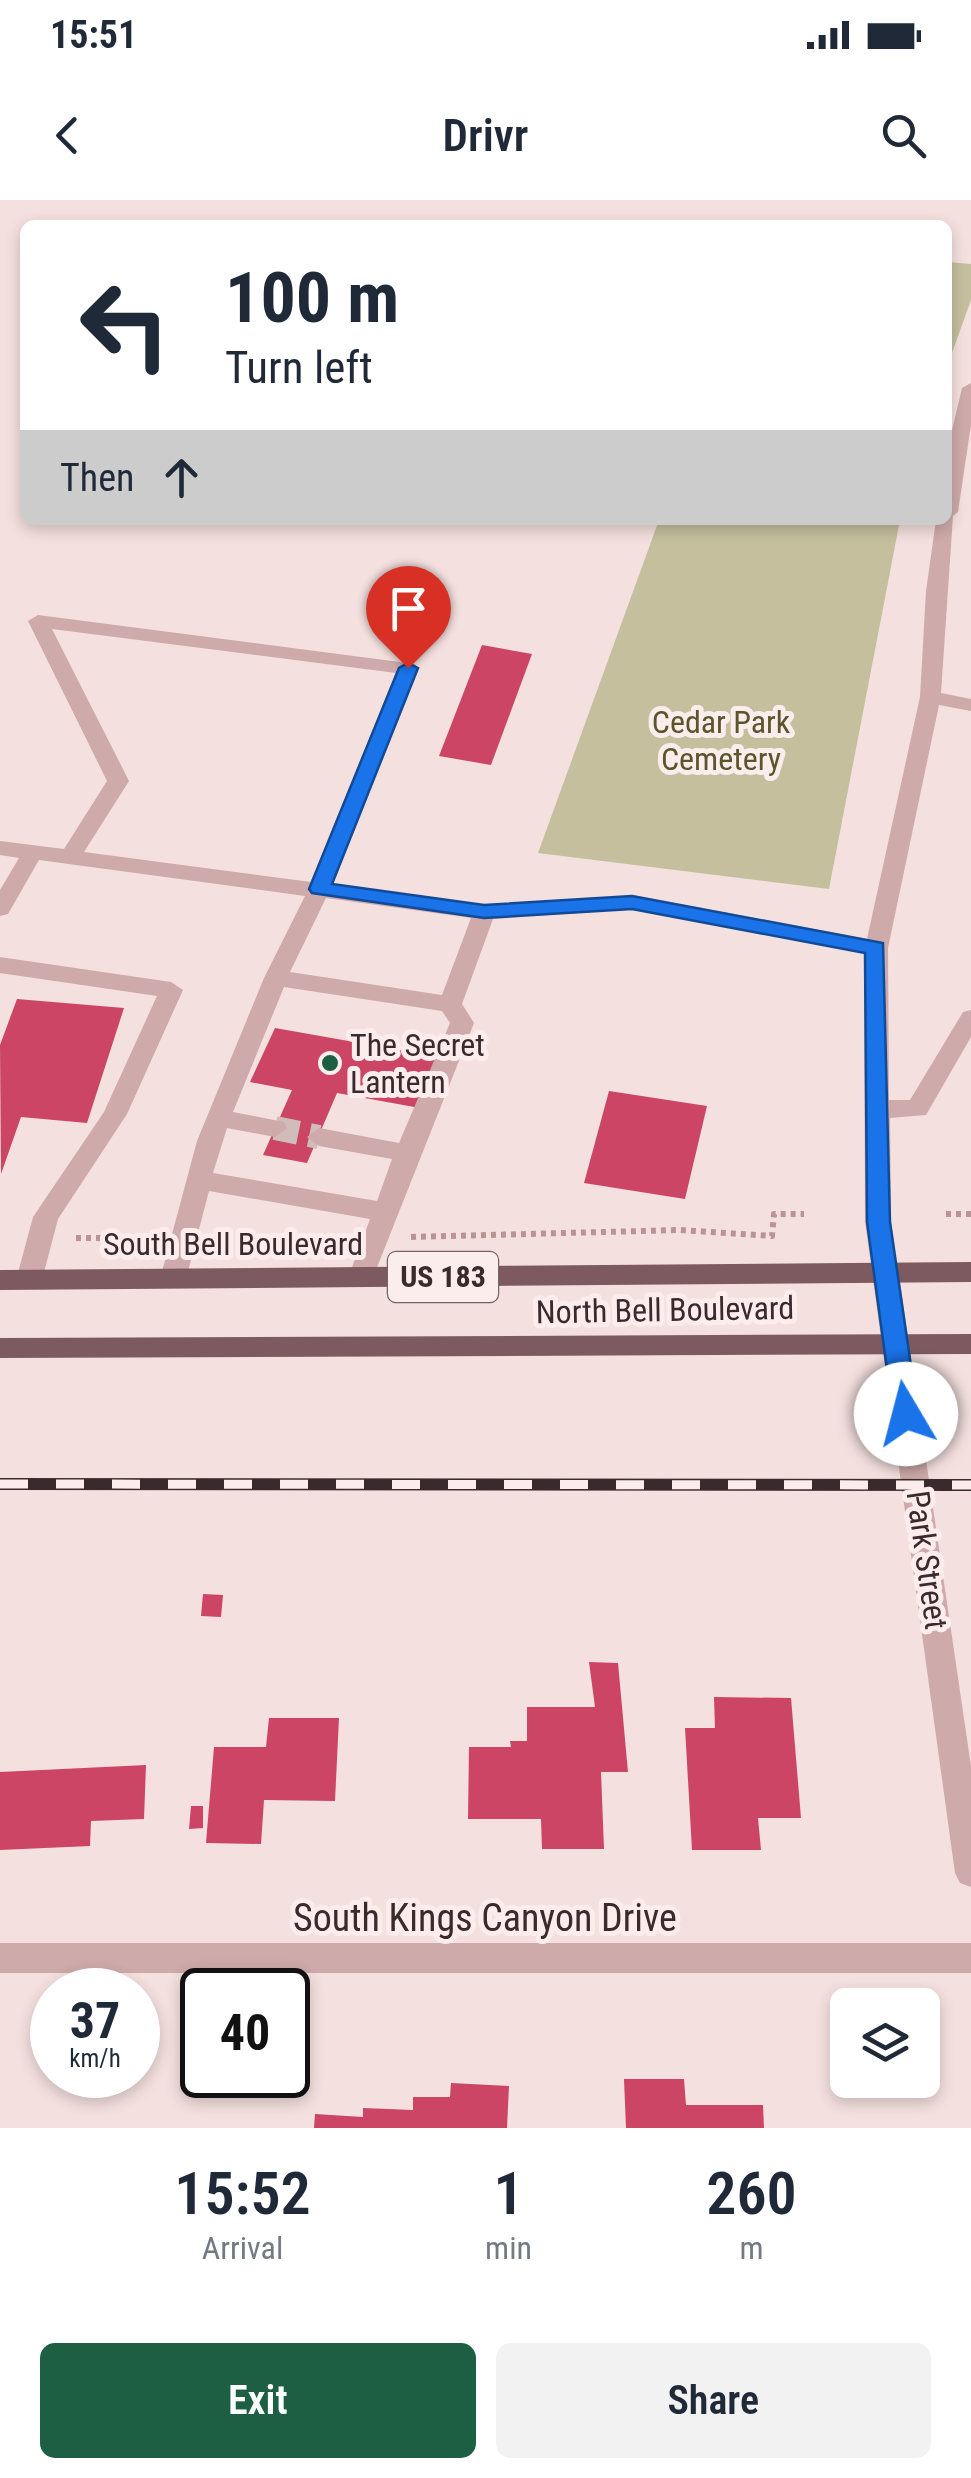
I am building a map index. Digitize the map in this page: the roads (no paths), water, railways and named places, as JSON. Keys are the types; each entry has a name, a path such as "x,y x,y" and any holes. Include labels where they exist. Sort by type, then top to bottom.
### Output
{"main road":[{"name":"South Bell Boulevard","path":"0,1280 886,1271"},
{"name":"US 183","path":"886,1271 971,1272"},
{"name":"North Bell Boulevard","path":"0,1348 971,1344"}],"street":[{"path":"952,496 964,446 971,388"},
{"name":"Park Street","path":"945,525 936,590 930,697 876,948 878,1222 971,1873"},
{"path":"70,857 118,782 38,621 408,668 320,889 276,978 218,1118 174,1279"},
{"path":"930,697 971,705"},
{"path":"0,848 484,912 632,902 876,948"},
{"path":"0,909 33,852"},
{"path":"450,1004 484,912"},
{"path":"0,965 171,990 114,1114 46,1216 29,1280"},
{"path":"276,978 450,1004 462,1023 361,1278"},
{"path":"880,1109 918,1108 971,1018"},
{"path":"218,1118 275,1128"},
{"path":"319,1137 408,1152"},
{"path":"199,1180 385,1212"},
{"name":"South Kings Canyon Drive","path":"0,1958 971,1958"}],"tunnel":[{"path":"275,1128 319,1137"}],"railway":[{"path":"0,1484 971,1485"}],"place":[{"name":"The Secret Lantern","path":"330,1063"}],"park label":[{"name":"Cedar Park Cemetery","path":"721,740"}]}
